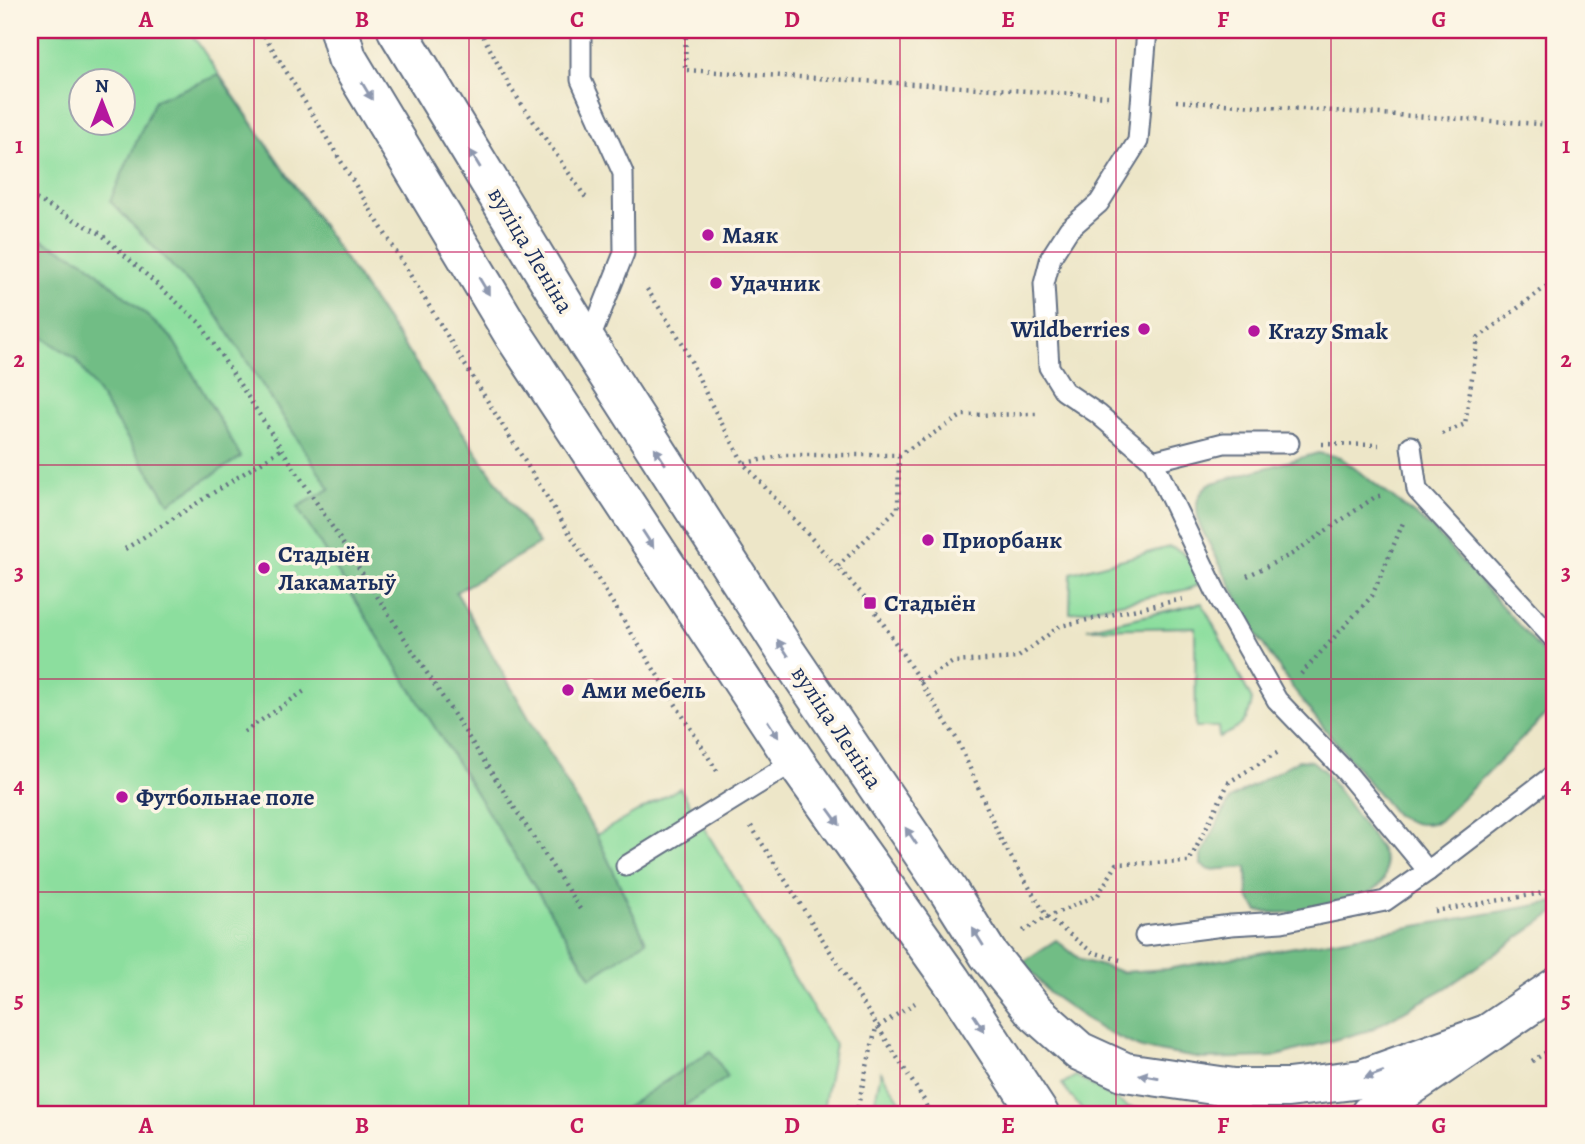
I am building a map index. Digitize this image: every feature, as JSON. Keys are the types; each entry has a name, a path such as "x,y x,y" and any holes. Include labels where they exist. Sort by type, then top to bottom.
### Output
{"main road":[{"path":"339,30 347,58 513,334 794,761 951,980 1040,1114"},
{"name":"вуліца Леніна","path":"397,30 588,344 788,655 988,954 1034,1010 1079,1051 1125,1072 1234,1088 1288,1088 1362,1079 1484,1035"},
{"path":"1370,1114 1555,988"}],"lane":[{"path":"581,30 581,80 623,173 624,253 588,344"},
{"path":"1147,30 1138,141 1099,203 1069,229 1051,257 1044,284 1049,367 1064,391 1098,414 1153,461 1216,592 1277,701 1346,772 1428,871"},
{"path":"1153,461 1224,443 1289,443"},
{"path":"1411,446 1416,490 1555,640"},
{"path":"626,866 794,761"},
{"path":"1145,936 1231,925 1282,922 1385,901 1555,774"}],"path":[{"path":"261,30 462,360 876,1028 924,1100 930,1114"},
{"path":"480,30 510,87 683,344 709,400 744,464 870,603 958,741 1002,842 1047,917 1098,895 1117,864 1189,862 1229,782 1310,734"},
{"path":"687,30 685,70 1555,125"},
{"path":"30,196 101,234 201,323 580,909"},
{"path":"1289,443 1411,446 1465,424 1478,338 1555,280"},
{"path":"744,464 785,455 899,455 962,415 1098,414"},
{"path":"125,549 282,449"},
{"path":"838,566 898,508 899,455"},
{"path":"920,682 953,662 1017,658 1060,626 1216,592 1293,554 1375,497 1416,490"},
{"path":"1277,701 1372,596 1416,490"},
{"path":"244,732 306,690"},
{"path":"856,1114 876,1028 925,996"}],"green space":[{"name":"Стадыён Лакаматыў","path":"30,30 189,30 539,544 456,592 596,835 680,788 835,1045 822,1114 30,1114"},
{"path":"219,75 539,544 456,592 597,836 646,941 591,977 297,507 330,489 213,309 110,201 155,100"},
{"path":"30,234 86,262 172,338 241,457 169,503 76,359 30,329"},
{"path":"1318,453 1340,457 1434,530 1555,666 1555,706 1439,821 1417,824 1396,815 1301,700 1256,634 1199,524 1197,502 1209,484"},
{"path":"1169,547 1188,558 1199,578 1198,585 1070,613 1071,573"},
{"path":"1202,603 1252,700 1246,720 1219,737 1218,727 1196,727 1195,627 1087,629"},
{"path":"1298,760 1312,761 1324,771 1380,848 1386,873 1376,888 1357,897 1296,912 1258,911 1248,897 1247,867 1209,870 1201,865 1201,856 1230,799"},
{"path":"1555,902 1555,912 1446,988 1370,1030 1273,1057 1202,1059 1141,1048 1102,1030 1049,993 1023,962 1056,940 1081,960 1123,972 1167,969"},
{"path":"711,1051 728,1077 672,1114 616,1114"},
{"path":"881,1072 909,1114 872,1114"},
{"path":"1076,1076 1128,1107 1172,1114 1085,1114 1062,1084"}],"place":[{"name":"Маяк","path":"708,235"},
{"name":"Удачник","path":"716,283"},
{"name":"Wildberries","path":"1144,329"},
{"name":"Krazy Smak","path":"1254,331"},
{"name":"Приорбанк","path":"928,540"},
{"name":"Стадыён Лакаматыў","path":"264,568"},
{"name":"Стадыён","path":"870,603"},
{"name":"Ами мебель","path":"568,690"},
{"name":"Футбольнае поле","path":"122,797"}]}
